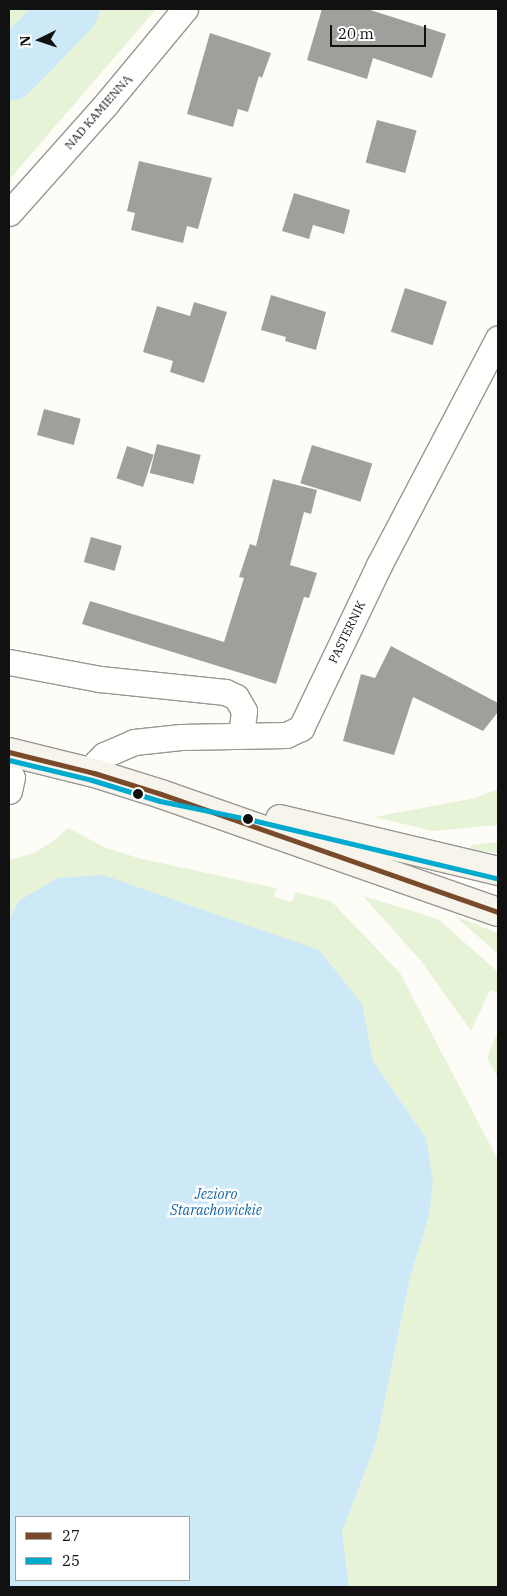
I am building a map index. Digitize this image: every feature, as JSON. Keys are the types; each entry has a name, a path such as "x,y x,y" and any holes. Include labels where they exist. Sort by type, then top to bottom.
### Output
{"street":[{"name":"NAD KAMIENNĄ","path":"9,213 106,104 185,9"},
{"name":"PASTERNIK","path":"94,773 97,762 104,755 134,742 180,737 286,735 301,728 379,565 498,338"},
{"path":"9,662 100,679 225,692 236,697 244,711 241,736"},
{"path":"10,773 94,773 161,794 498,912"},
{"path":"161,794 250,812 498,871"}],"green space":[{"path":"9,9 156,9 9,180"},
{"path":"498,789 498,825 433,831 374,817 475,798"},
{"path":"68,828 104,847 138,858 276,888 274,897 292,902 295,892 331,901 400,973 498,1160 498,1587 349,1587 342,1532 376,1443 410,1278 429,1216 426,1138 373,1061 361,1004 318,950 19,901 9,919 9,860 34,853 52,842"},
{"path":"498,842 498,853 471,850 471,845"},
{"path":"363,896 438,919 498,972 498,993 490,990 471,1031 421,961"},
{"path":"455,916 498,933 498,954"},
{"path":"498,1031 498,1078 487,1058"}],"water":[{"name":"Jezioro Starachowickie","path":"103,875 319,950 362,1004 373,1061 426,1138 433,1182 429,1216 410,1278 376,1443 342,1532 349,1587 9,1587 9,919 19,901 57,878"}],"building":[{"path":"322,9 367,9 446,34 432,78 373,58 367,79 307,60"},
{"path":"210,33 271,53 262,78 259,76 248,112 238,109 233,127 187,114"},
{"path":"377,120 417,131 405,173 366,163"},
{"path":"139,161 212,178 198,229 187,226 183,243 131,230 135,213 127,211"},
{"path":"294,193 350,210 344,234 313,225 309,239 282,231"},
{"path":"405,288 447,302 433,345 391,332"},
{"path":"271,295 326,312 316,350 285,341 286,337 261,330"},
{"path":"194,302 227,312 204,383 170,372 173,361 143,352 157,306 190,316"},
{"path":"44,409 81,419 74,445 37,435"},
{"path":"157,444 201,455 193,484 150,473"},
{"path":"312,445 372,463 361,502 300,483"},
{"path":"127,446 154,455 143,487 116,478"},
{"path":"273,479 317,490 311,514 304,512 290,565 317,573 309,598 304,597 276,684 82,624 90,601 224,642 244,578 239,577 250,544 256,546"},
{"path":"91,537 122,546 115,571 84,562"},
{"path":"391,646 498,703 498,712 483,731 413,697 394,755 343,741 361,674 375,678"}],"waterway":[{"path":"9,72 70,9"}],"transit line":[{"name":"27","path":"9,752 94,773 161,794 498,912"},
{"name":"25","path":"9,760 92,780 160,801 248,819 496,878"}]}
